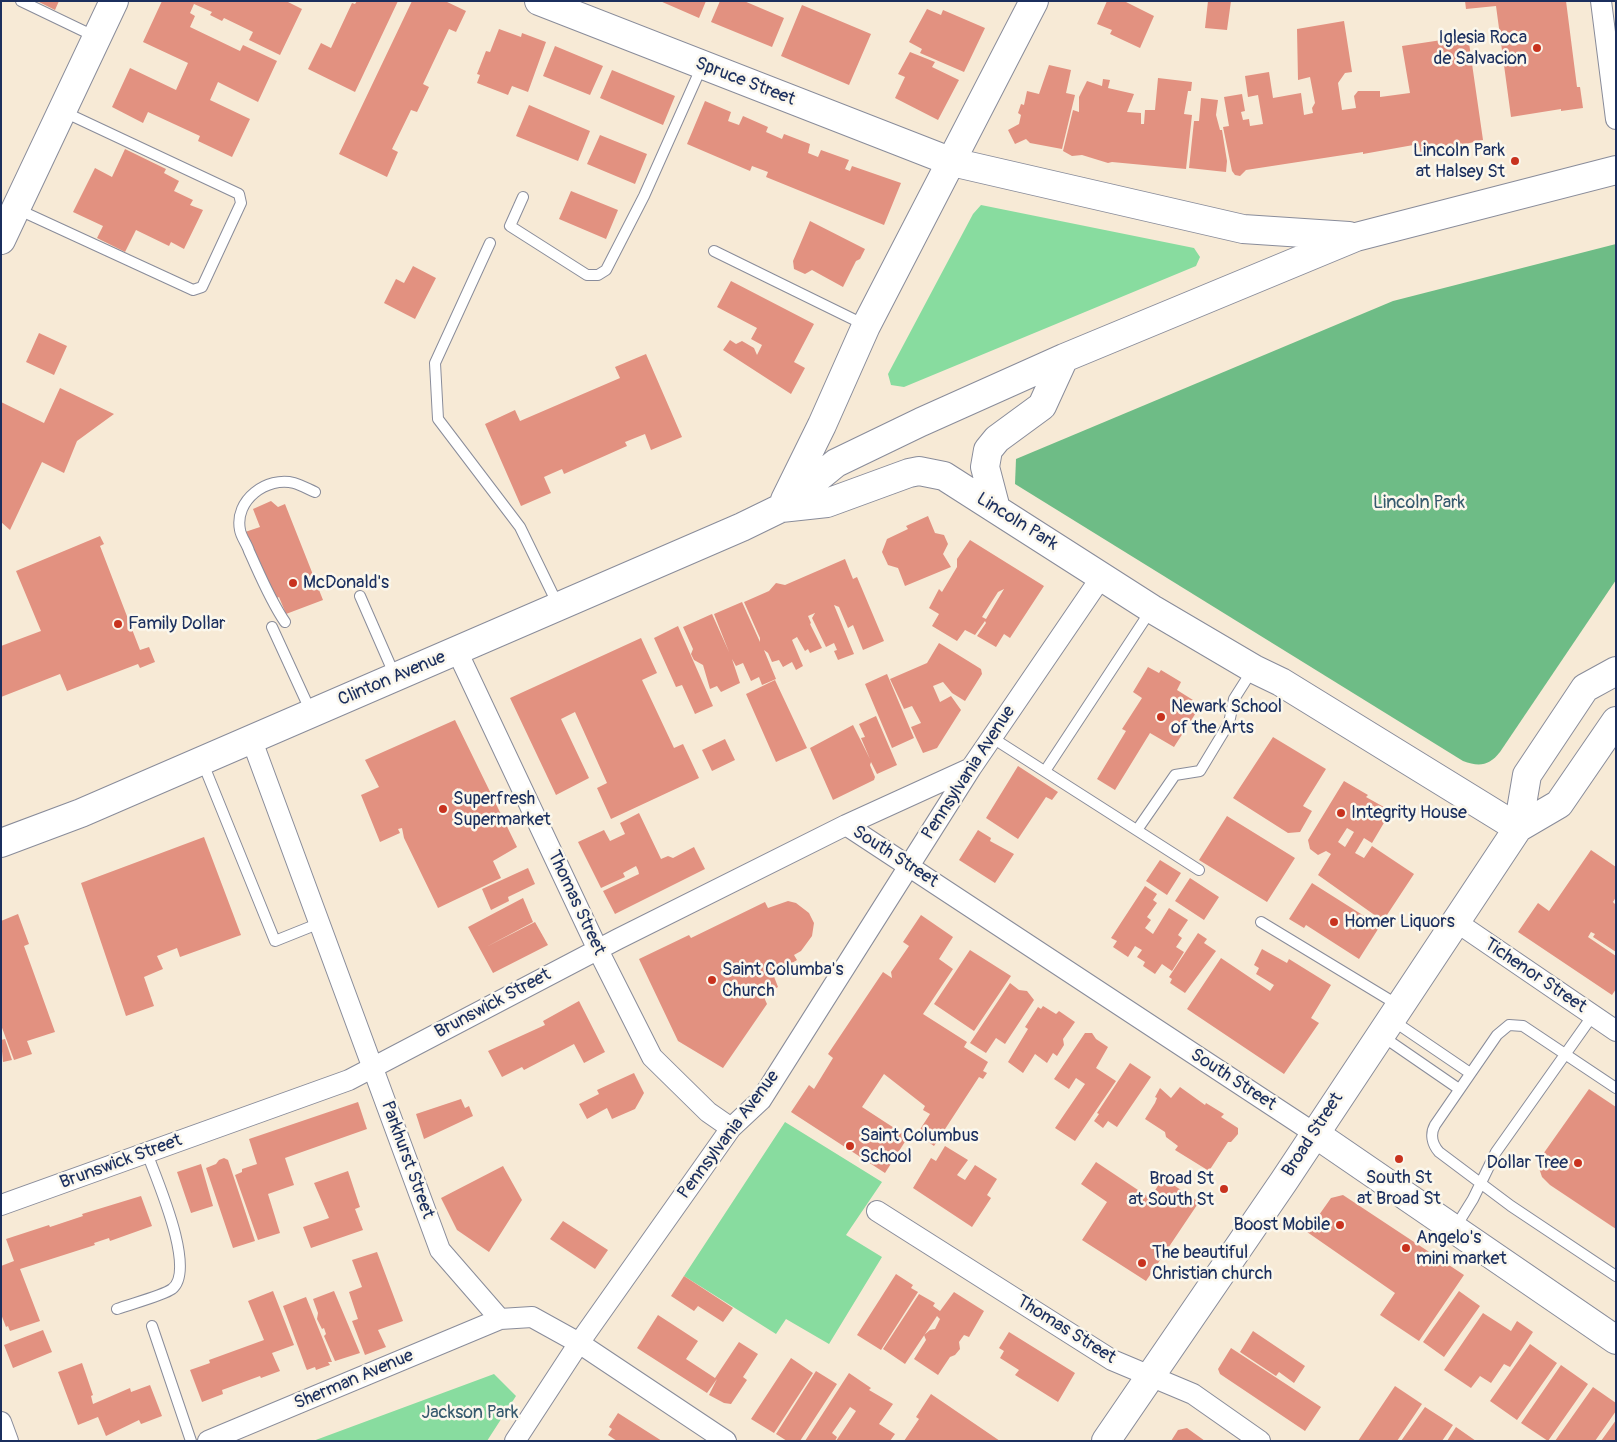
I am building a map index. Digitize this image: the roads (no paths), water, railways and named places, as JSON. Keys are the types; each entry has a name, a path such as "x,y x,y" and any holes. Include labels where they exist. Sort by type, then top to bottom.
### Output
{"main road":[{"path":"1,240 114,1"},
{"name":"Spruce Street","path":"539,1 952,162"},
{"path":"780,508 822,425 866,326 1034,1"},
{"path":"952,162 1244,229 1356,237"},
{"path":"780,508 836,462 1064,358 1356,237 1616,170"},
{"path":"996,509 985,467 988,450 996,439 1042,406 1064,358"},
{"name":"Lincoln Park","path":"780,508 826,503 908,473 919,471 944,476 1152,609 1281,682 1518,828"},
{"name":"Clinton Avenue","path":"1,843 81,813 251,738 457,651 780,508"},
{"name":"Broad Street","path":"1106,1441 1227,1265 1389,1019 1518,828 1527,775 1585,688 1616,671"},
{"name":"Broad Street","path":"1518,828 1559,804 1616,721"},
{"name":"South Street","path":"1314,1133 1616,1340"}],"street":[{"path":"1601,1 1616,119"},
{"name":"Pennsylvania Avenue","path":"515,1441 579,1343 731,1128 761,1100 971,768 1102,576"},
{"name":"Thomas Street","path":"457,651 598,950 652,1057 708,1112 731,1128"},
{"name":"Parkhurst Street","path":"251,738 440,1250 500,1320"},
{"name":"Brunswick Street","path":"1,1205 349,1080 598,950 846,825 971,768"},
{"name":"South Street","path":"846,825 1314,1133"},
{"name":"Tichenor Street","path":"1455,921 1616,1031"},
{"name":"Thomas Street","path":"877,1211 1112,1360 1193,1394 1260,1441"},
{"path":"500,1320 532,1317 579,1343 726,1441"},
{"name":"Sherman Avenue","path":"216,1439 500,1320"},
{"path":"1,1422 8,1441"}],"lane":[{"path":"22,1 97,38"},
{"path":"524,198 510,226 587,275 598,275 606,270 644,196 702,66"},
{"path":"16,209 193,290 202,287 241,203 239,194 62,111"},
{"path":"490,243 435,363 438,419 520,527 558,606"},
{"path":"714,252 866,326"},
{"path":"285,622 273,603 240,530 241,514 245,503 252,493 263,487 281,483 293,483 315,492"},
{"path":"360,596 395,677"},
{"path":"1045,771 1152,609"},
{"path":"272,627 311,713"},
{"path":"1137,830 1175,775 1200,771 1229,723 1234,699 1254,668"},
{"path":"991,738 1199,870"},
{"path":"202,760 276,941 320,923"},
{"path":"1261,922 1389,1019 1470,1073"},
{"path":"1454,1229 1481,1184 1496,1152 1566,1055 1592,1015"},
{"path":"1389,1019 1459,1089"},
{"path":"1616,1088 1523,1026 1509,1026 1497,1035 1433,1129 1433,1144 1439,1152 1481,1184 1616,1276"},
{"path":"117,1309 172,1290 178,1281 180,1272 173,1228 147,1153"},
{"path":"152,1326 191,1441"}],"place":[{"name":"Iglesia Roca de Salvacion","path":"1537,48"},
{"name":"Lincoln Park at Halsey St","path":"1515,161"},
{"name":"McDonald's","path":"293,583"},
{"name":"Family Dollar","path":"118,624"},
{"name":"Newark School of the Arts","path":"1161,717"},
{"name":"Superfresh Supermarket","path":"443,809"},
{"name":"Integrity House","path":"1341,813"},
{"name":"Homer Liquors","path":"1334,922"},
{"name":"Saint Columba's Church","path":"712,980"},
{"name":"Saint Columbus School","path":"850,1146"},
{"name":"South St at Broad St","path":"1399,1159"},
{"name":"Dollar Tree","path":"1578,1163"},
{"name":"Broad St at South St","path":"1224,1189"},
{"name":"Boost Mobile","path":"1340,1225"},
{"name":"Angelo's mini market","path":"1406,1248"},
{"name":"The beautiful Christian church","path":"1142,1263"}],"park label":[{"name":"Jackson Park","path":"470,1413"}]}
